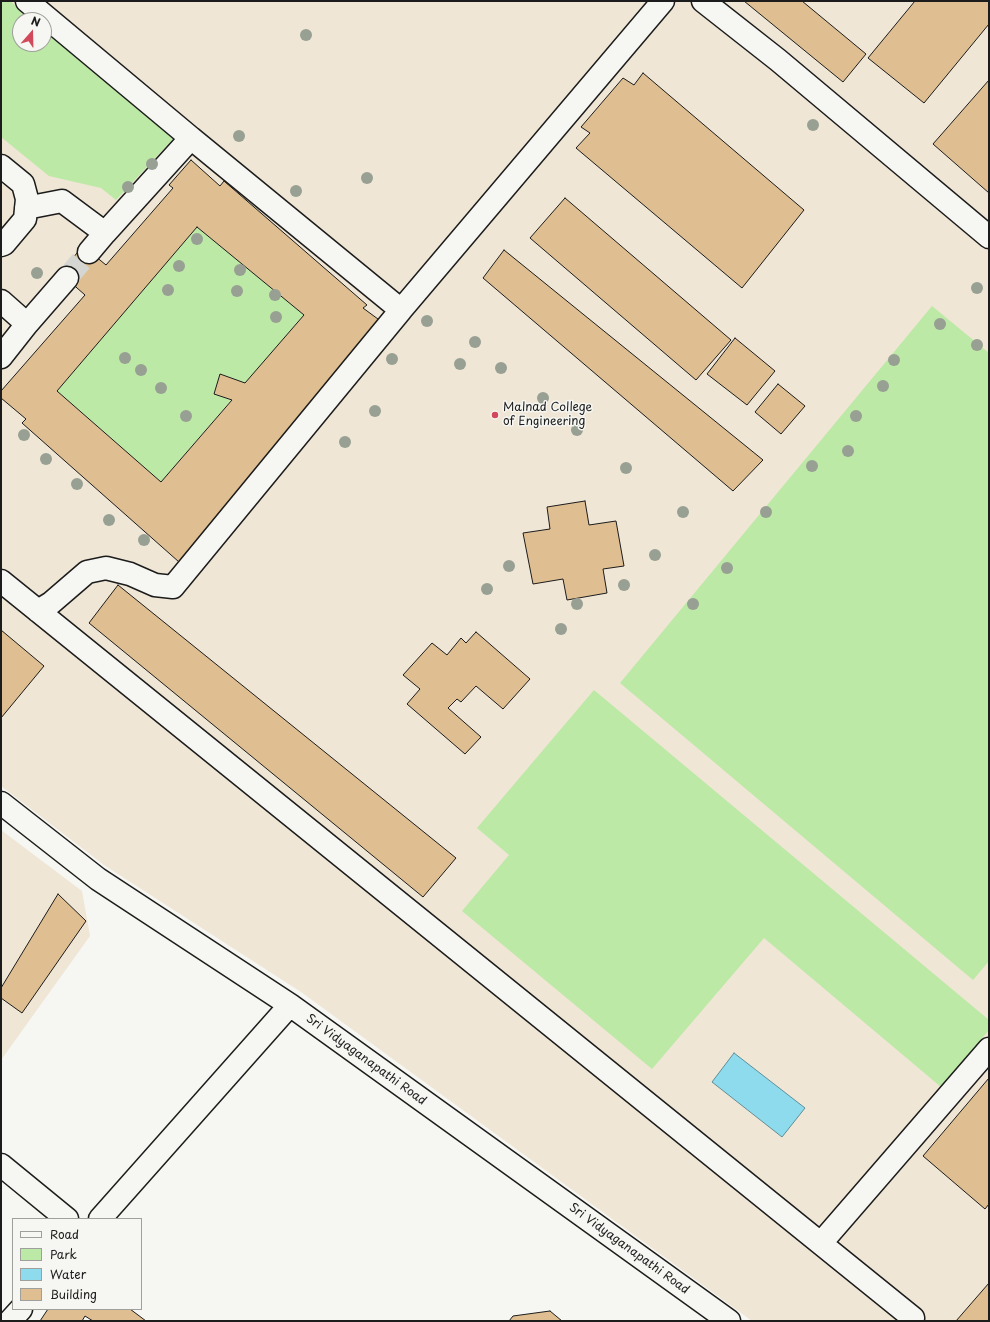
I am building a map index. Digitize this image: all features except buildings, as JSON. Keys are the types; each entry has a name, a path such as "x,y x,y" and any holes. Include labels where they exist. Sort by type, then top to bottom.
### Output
{"street":[{"path":"27,1 401,310"},
{"path":"38,611 52,603 87,572 106,568 130,574 155,585 173,587 401,310 663,1"},
{"path":"703,1 778,60 989,237"},
{"path":"90,252 191,138"},
{"path":"1,166 24,184 27,199 24,219 4,244 1,244"},
{"path":"26,208 62,200 106,233"},
{"path":"1,357 27,324 67,278"},
{"path":"1,301 27,324"},
{"path":"1,581 914,1318"},
{"name":"Sri Vidyaganapathi Road","path":"1,803 98,879 290,1005 729,1321"},
{"path":"101,1218 290,1005"},
{"path":"821,1243 989,1049"},
{"path":"1,1165 66,1218"},
{"path":"10,1321 20,1310"}],"shaded area":[{"name":"Malnad College of Engineering","path":"1,1 989,1 989,1321 752,1321 301,992 104,865 1,786"},
{"path":"1,830 82,891 90,936 1,1060"}],"green space":[{"path":"1,1 10,1 23,12 12,12 12,52 52,52 52,37 174,138 116,200 101,188 49,176 1,137"},
{"path":"197,227 304,315 161,482 57,391"},
{"path":"932,306 989,353 989,961 973,980 620,683"},
{"path":"594,690 989,1020 989,1030 941,1087 764,938 652,1069 462,911 509,855 477,828"}],"water":[{"path":"734,1053 805,1108 782,1137 712,1082"}],"tunnel":[{"path":"67,278 89,252"}],"place":[{"name":"Malnad College of Engineering","path":"495,415"}]}
